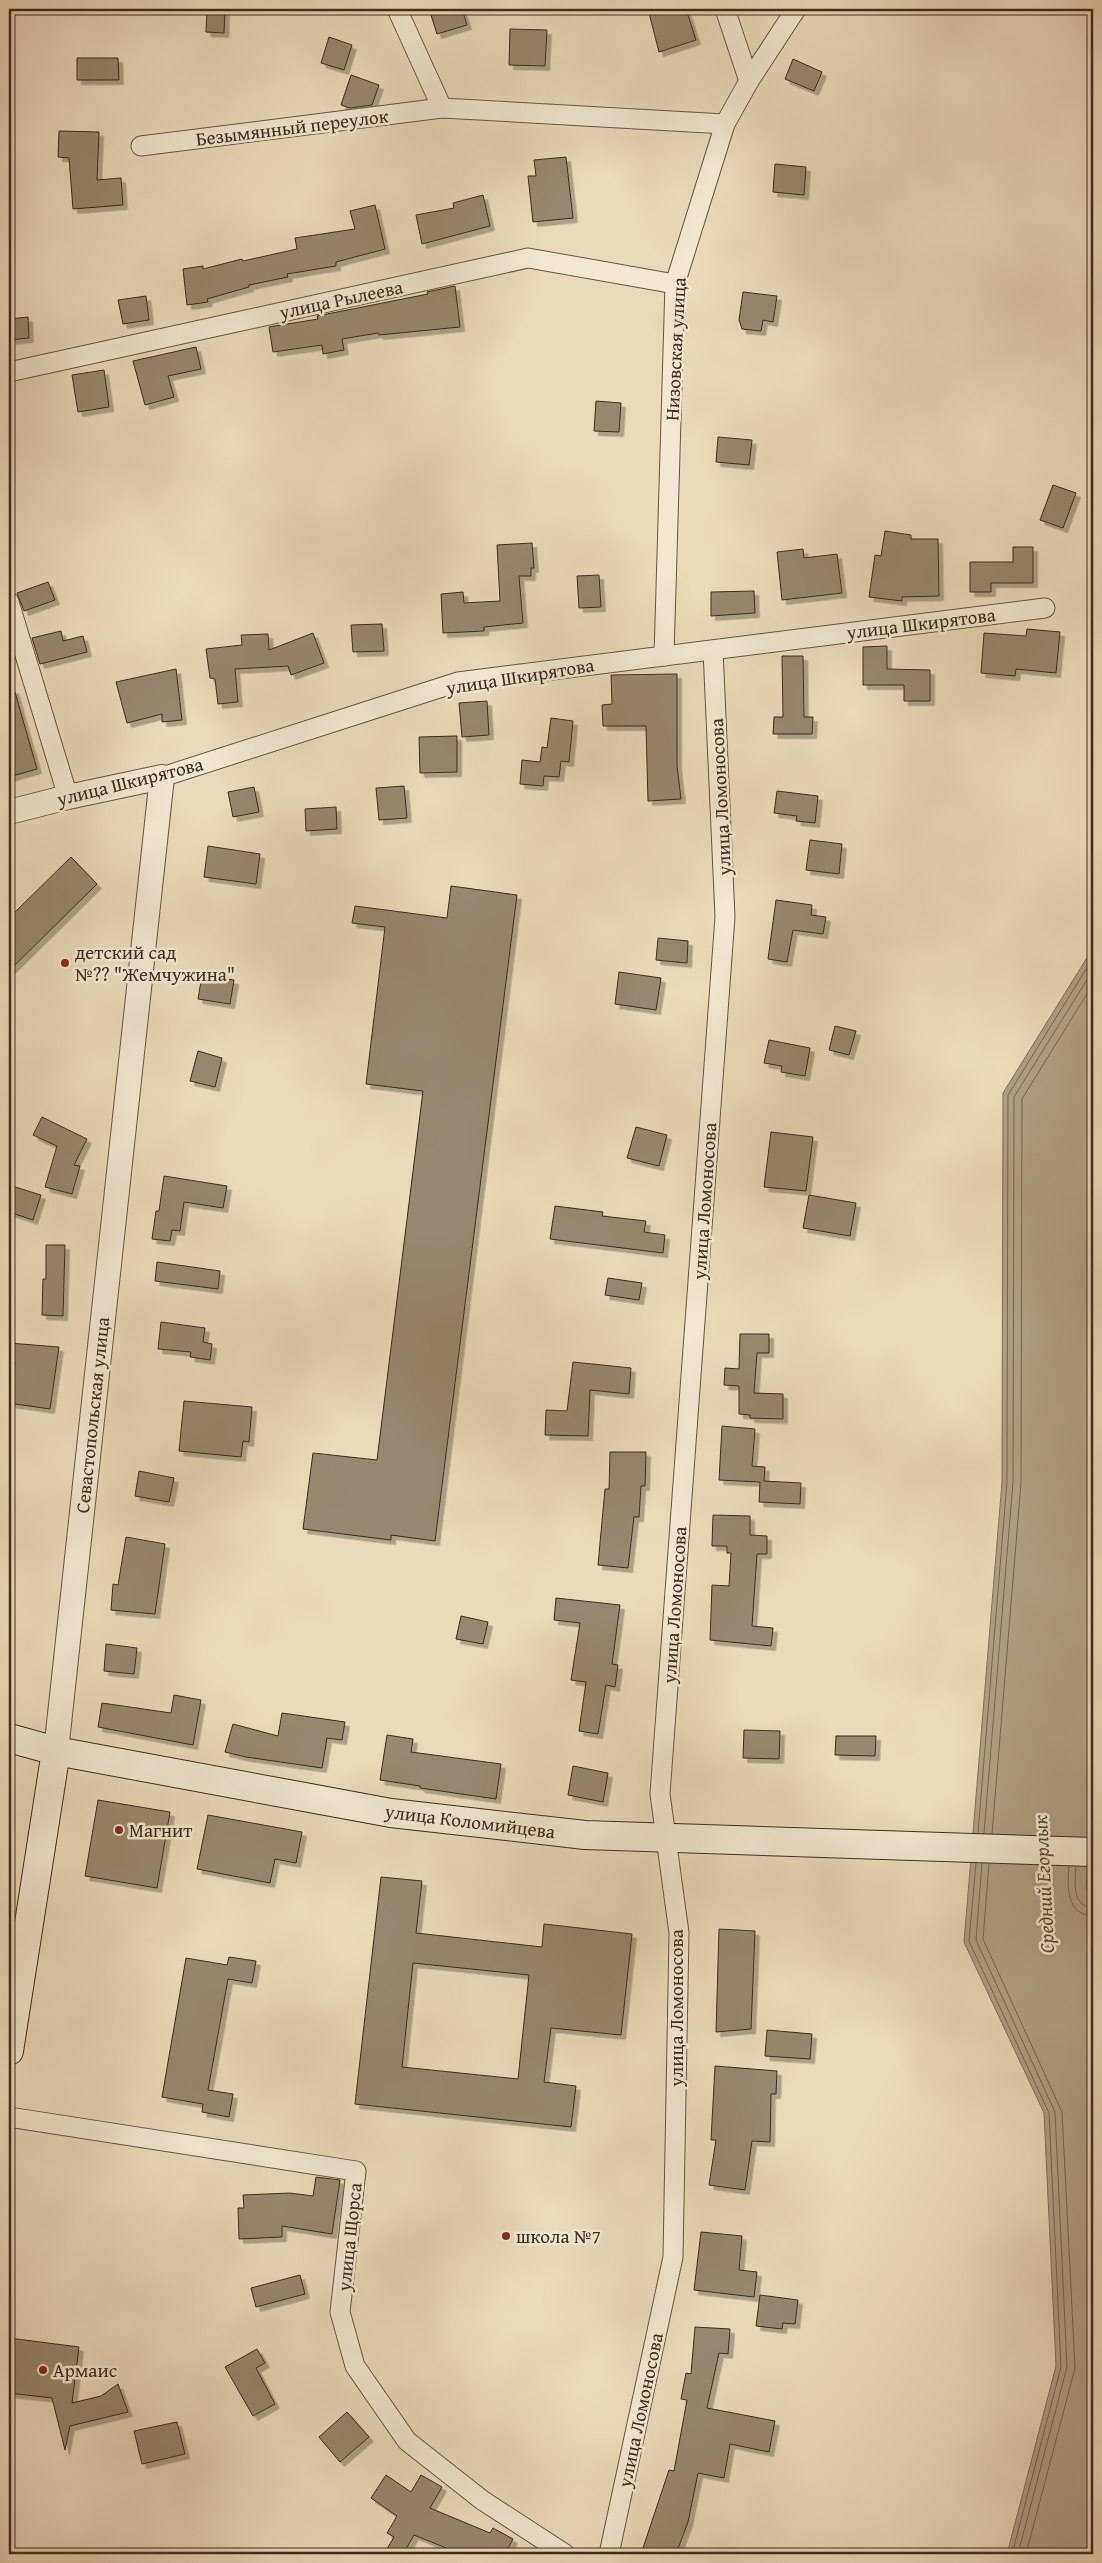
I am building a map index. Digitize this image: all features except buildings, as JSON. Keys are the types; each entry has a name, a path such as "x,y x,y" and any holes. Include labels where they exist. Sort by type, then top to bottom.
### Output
{"main road":[{"name":"улица Коломийцева","path":"9,1738 56,1751 391,1813 585,1835 1093,1852"},
{"name":"Севастопольская улица","path":"9,2050 56,1751"}],"street":[{"path":"397,9 442,108"},
{"path":"725,9 749,81"},
{"name":"Низовская улица","path":"664,656 675,284 725,124 749,81 796,9"},
{"name":"Безымянный переулок","path":"141,146 442,108 725,124"},
{"name":"улица Рылеева","path":"9,372 528,258 675,284"},
{"path":"9,602 68,797"},
{"name":"улица Шкирятова","path":"9,812 162,777 458,682 1045,608"},
{"name":"улица Ломоносова","path":"609,2554 673,2257 679,1933 660,1794 725,918 713,650"},
{"name":"Севастопольская улица","path":"56,1751 162,777"},
{"name":"улица Щорса","path":"9,2117 356,2171 340,2312 356,2366 407,2441 482,2500 565,2554"}],"water":[{"name":"Средний Егорлык","path":"1093,948 1093,1830 1090,1835 1086,1889 1093,1899 1093,2554 1007,2554 1056,2366 1044,2113 964,1942 1002,1482 1003,1093"}],"place":[{"name":"детский сад №?? \"Жемчужина\"","path":"65,963"},
{"name":"Магнит","path":"119,1830"},
{"name":"школа №7","path":"506,2236"},
{"name":"Армаис","path":"43,2370"}]}
